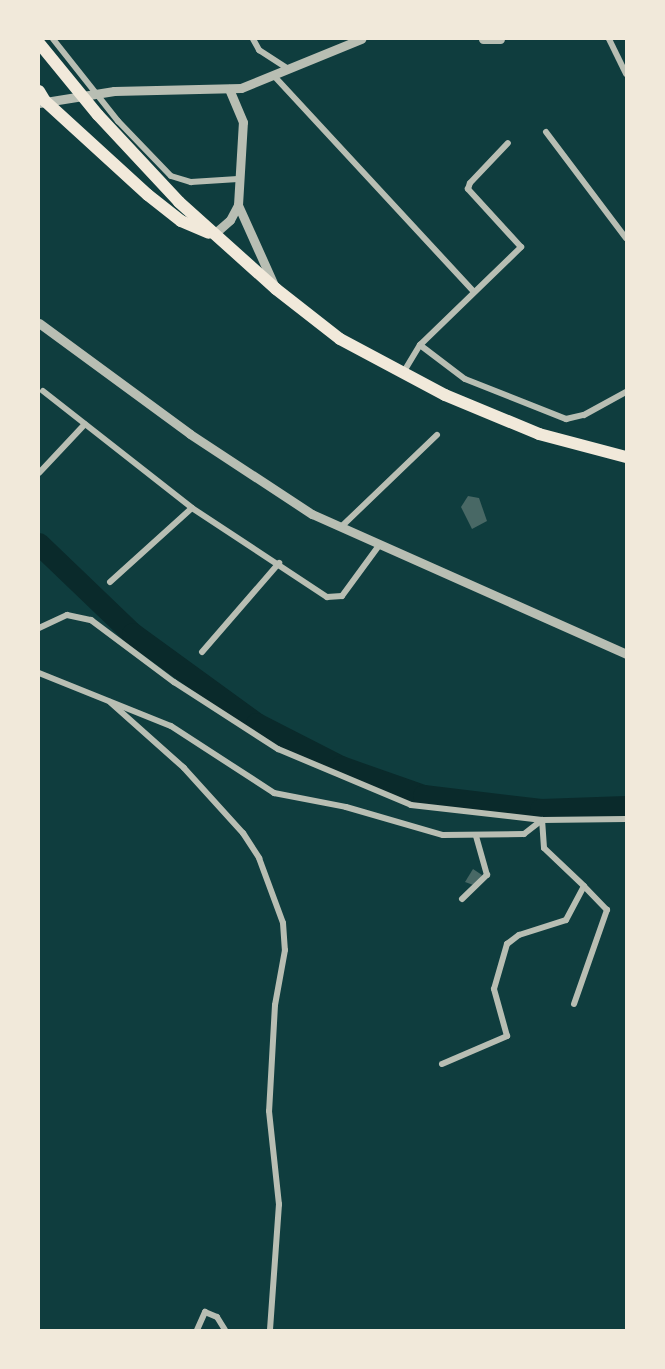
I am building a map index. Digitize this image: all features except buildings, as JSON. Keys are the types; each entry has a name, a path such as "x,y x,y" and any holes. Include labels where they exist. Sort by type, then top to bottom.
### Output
{"main road":[{"path":"39,43 98,115 214,234 276,289 340,339 402,373 539,434 626,457"},
{"path":"41,98 148,195 181,220 214,234"}],"street":[{"path":"53,39 118,121 180,182 238,179"},
{"path":"253,39 260,50 288,69"},
{"path":"41,98 143,88 229,89 275,77 288,69 361,39"},
{"path":"483,39 500,39"},
{"path":"609,39 626,74"},
{"path":"275,77 473,291"},
{"path":"229,89 243,122 238,205 276,289"},
{"path":"546,132 626,238"},
{"path":"402,373 420,345 473,291 521,247 468,189 508,143"},
{"path":"214,234 230,220 238,205"},
{"path":"39,322 190,434 312,514 626,654"},
{"path":"420,345 465,379 566,419 584,415 626,392"},
{"path":"43,391 192,508 279,563 327,597 339,598 380,544"},
{"path":"39,473 85,424"},
{"path":"341,527 437,435"},
{"path":"110,582 192,508"},
{"path":"202,652 279,563"},
{"path":"39,628 67,615 91,620 174,682 278,750 411,805 542,820 626,819"},
{"path":"39,673 171,726 274,793 346,807 422,832 476,836 524,834 542,820"},
{"path":"110,702 183,768 243,833 267,876 283,923 285,950 275,1005 269,1119 279,1204 270,1330"},
{"path":"542,820 544,848 607,910 574,1004"},
{"path":"462,899 487,875 476,836"},
{"path":"442,1064 507,1036 494,988 507,944 519,935 566,920 584,886"},
{"path":"197,1330 205,1312 217,1317 225,1330"}],"waterway":[{"path":"39,544 133,634 257,724 341,767 424,796 541,810 626,807"}]}
